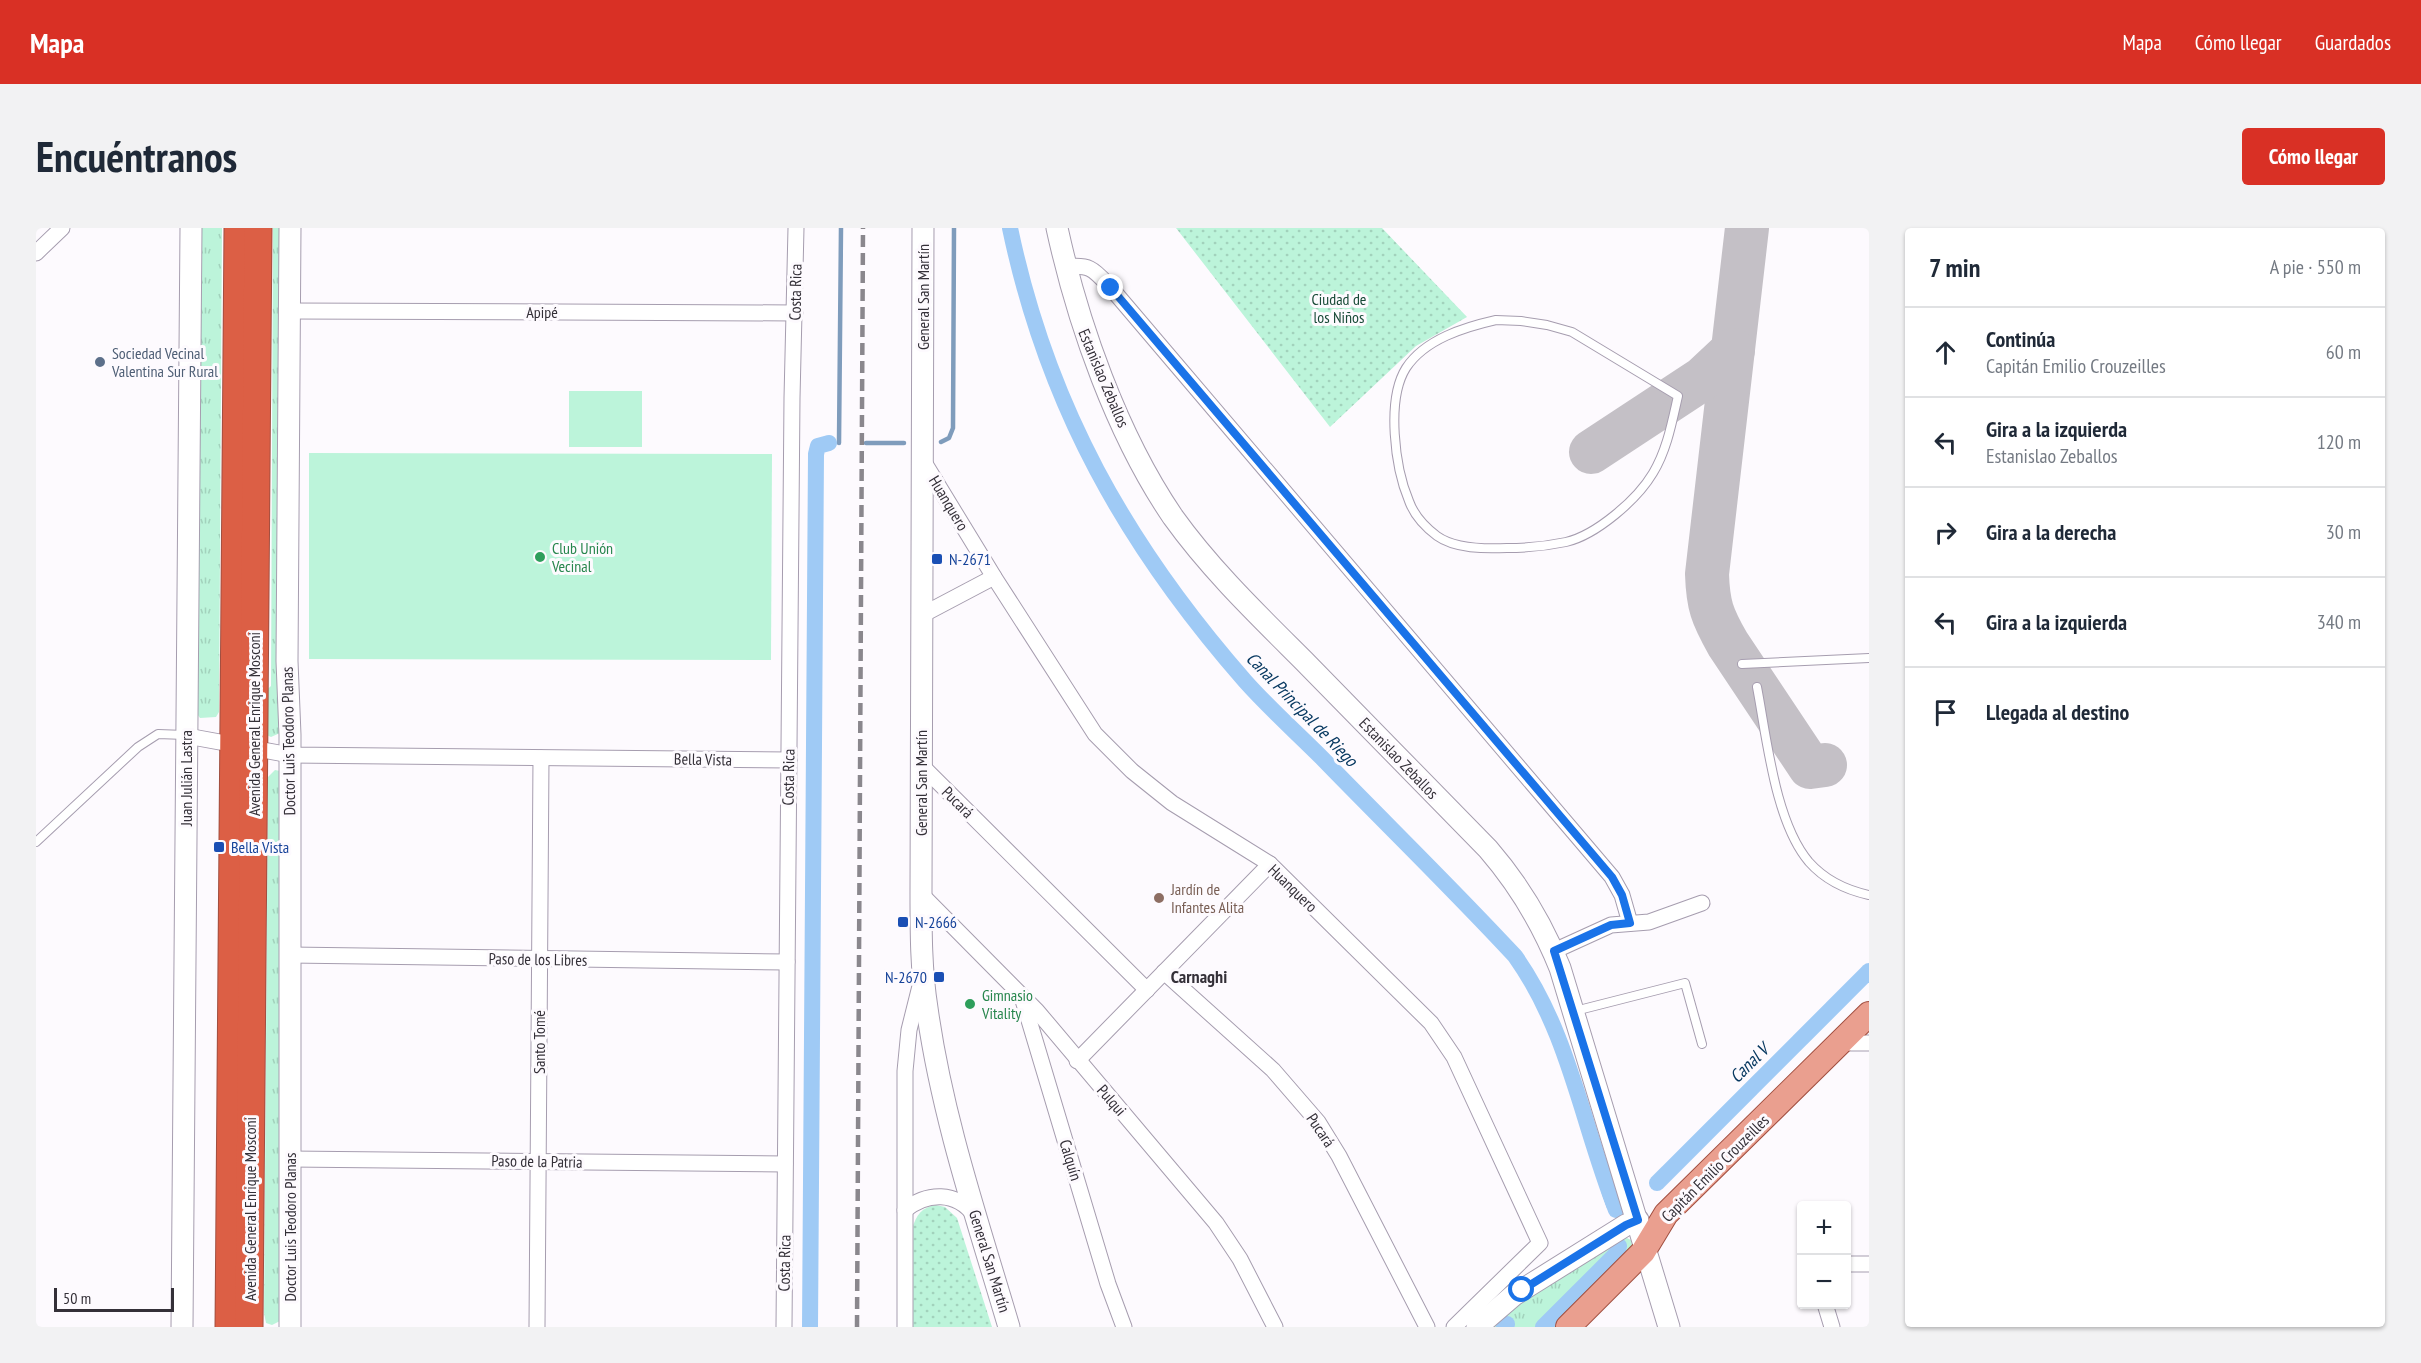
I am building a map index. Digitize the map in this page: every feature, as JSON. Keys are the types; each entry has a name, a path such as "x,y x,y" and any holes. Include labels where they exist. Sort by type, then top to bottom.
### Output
{"highway":[{"name":"Avenida General Enrique Mosconi","path":"238,228 249,1327"},
{"name":"Avenida General Enrique Mosconi","path":"229,1327 258,228"}],"main road":[{"name":"Capitán Emilio Crouzeilles","path":"1568,1327 1645,1249 1666,1214 1869,1014"},
{"path":"1638,1220 1666,1214"}],"street":[{"path":"36,253 62,228"},
{"name":"Juan Julián Lastra","path":"182,1327 191,228"},
{"name":"Doctor Luis Teodoro Planas","path":"290,228 287,661 290,755 290,1327"},
{"name":"Costa Rica","path":"784,1327 792,398 796,228"},
{"name":"General San Martín","path":"923,228 921,766 923,973 931,1039 939,1075 977,1220 1009,1327"},
{"name":"Estanislao Zeballos","path":"1057,228 1080,319 1104,380 1138,455 1172,514 1214,570 1488,849 1522,890 1536,914 1554,951 1574,1012 1669,1327"},
{"path":"1066,267 1082,265 1094,269 1111,288 1612,877 1622,895 1630,923"},
{"name":"Apipé","path":"289,311 795,313"},
{"name":"Huanquero","path":"922,459 1082,717 1111,752 1172,803 1270,864 1418,1010 1443,1039 1454,1057 1540,1243 1454,1327"},
{"path":"922,615 994,577"},
{"name":"Bella Vista","path":"187,735 290,755 789,760"},
{"name":"Santo Tomé","path":"537,1327 541,758"},
{"name":"Pucará","path":"921,766 1147,990"},
{"path":"1077,1060 1270,864"},
{"name":"Pulqui","path":"921,894 1020,992 1228,1239 1275,1327"},
{"path":"1554,951 1611,925 1648,922 1702,903"},
{"name":"Paso de los Libres","path":"290,955 787,962"},
{"name":"Pucará","path":"1164,972 1273,1070 1318,1122 1339,1156 1427,1327"},
{"path":"905,1327 906,1052 923,973"},
{"name":"Calquín","path":"1020,992 1108,1284 1124,1327"},
{"path":"1840,1043 1869,1043"},
{"name":"Paso de la Patria","path":"290,1159 785,1164"},
{"path":"905,1210 923,1198 943,1196 962,1202 977,1220"},
{"name":"Capitán Emilio Crouzeilles","path":"1477,1327 1514,1295 1626,1225 1638,1220"},
{"path":"1851,1264 1869,1264"},
{"path":"1826,1309 1832,1327"}],"lane":[{"path":"1496,320 1547,325 1572,332 1678,396 1668,438 1653,473 1628,504 1599,527 1568,542 1532,547 1468,547 1444,540 1436,535 1421,522 1409,502 1398,466 1395,418 1398,388 1406,369 1419,354 1450,334 1496,320"},
{"path":"1742,664 1869,658"},
{"path":"1757,687 1778,792 1785,818 1797,843 1809,861 1834,883 1869,895"},
{"path":"36,842 138,747 158,734 187,735"},
{"path":"1574,1012 1685,983 1702,1044"}],"green space":[{"path":"200,228 222,228 219,712 216,717 200,718 197,714"},
{"path":"273,228 284,228 280,733 271,737 264,734 262,694 271,686"},
{"name":"Ciudad de los Niños","path":"1176,228 1382,228 1467,317 1416,346 1330,427"},
{"path":"569,391 642,391 642,447 569,447"},
{"name":"Club Unión Vecinal","path":"309,453 772,454 771,660 309,659"},
{"path":"275,770 280,771 280,1321 272,1325 266,1323 264,1313 268,777"},
{"path":"936,1205 945,1207 957,1218 992,1327 912,1327 912,1229 920,1212"},
{"path":"1627,1238 1631,1240 1633,1249 1557,1327 1490,1327 1514,1305"}],"waterway":[{"path":"839,443 841,228"},
{"path":"941,442 949,438 953,428 954,228"},
{"name":"Canal Principal de Riego","path":"1010,228 1026,293 1069,413 1128,525 1163,578 1202,630 1245,681 1515,956 1533,985 1562,1047 1616,1210"},
{"path":"810,1327 816,454 818,446 829,443"},
{"path":"866,443 904,443"},
{"name":"Canal V","path":"1657,1183 1869,971"},
{"name":"Canal Principal de Riego","path":"1607,1187 1604,1193 1609,1207"},
{"name":"Canal Principal de Riego","path":"1543,1327 1617,1253 1619,1246"},
{"name":"Canal V","path":"1504,1327 1507,1324"}],"taxiway":[{"path":"1747,228 1707,574 1708,594 1715,618 1728,644 1810,767 1825,765"},
{"path":"1591,452 1702,379 1733,350"}],"railway":[{"path":"857,1327 863,228"}],"place":[{"name":"Sociedad Vecinal Valentina Sur Rural","path":"100,362"},
{"name":"Club Unión Vecinal","path":"540,557"},
{"name":"N-2671","path":"937,559"},
{"name":"Bella Vista","path":"219,847"},
{"name":"Jardín de Infantes Alita","path":"1159,898"},
{"name":"N-2666","path":"903,922"},
{"name":"N-2670","path":"939,977"},
{"name":"Gimnasio Vitality","path":"970,1004"}],"district":[{"name":"Carnaghi","path":"1199,976"}],"route":[{"path":"1111,288 1612,877 1622,895 1630,923 1611,925 1554,951 1638,1220 1626,1225 1522,1290"}]}
